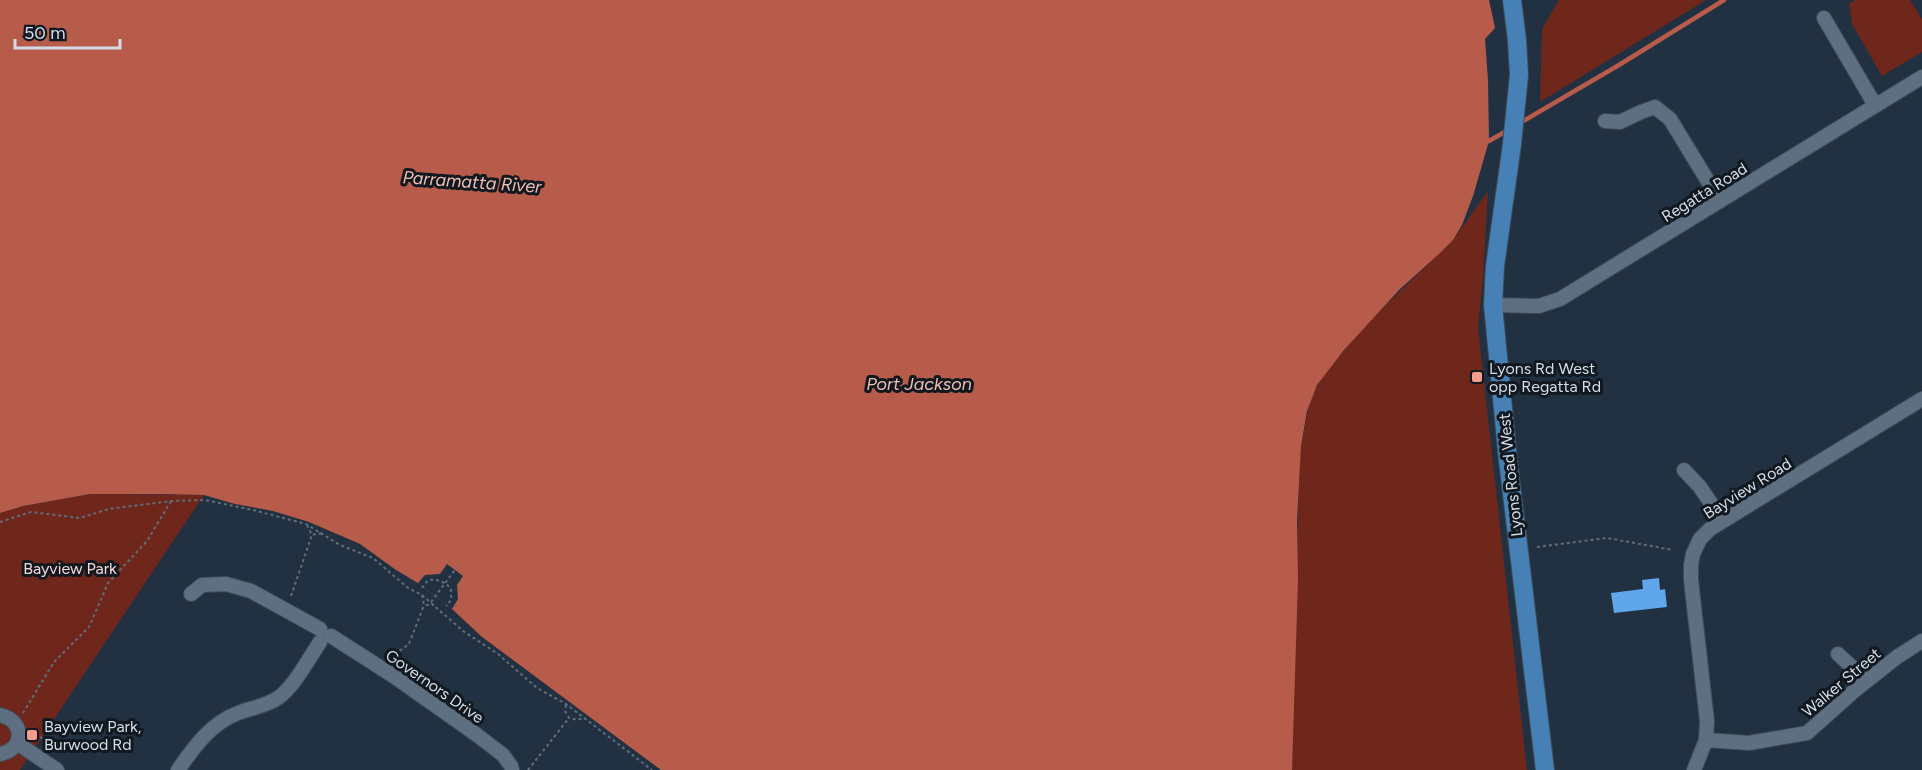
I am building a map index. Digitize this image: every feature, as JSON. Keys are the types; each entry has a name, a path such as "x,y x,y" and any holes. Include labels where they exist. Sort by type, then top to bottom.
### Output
{"main road":[{"name":"Lyons Road West","path":"1512,0 1519,75 1495,266 1494,305 1509,471 1545,770"}],"street":[{"path":"1824,18 1875,105"},
{"name":"Regatta Road","path":"1494,305 1539,306 1560,299 1922,77"},
{"path":"1605,121 1620,122 1655,107 1670,119 1720,201"},
{"name":"Bayview Road","path":"1694,770 1706,740 1707,705 1691,580 1693,554 1700,539 1723,521 1922,399"},
{"path":"1684,470 1700,487 1723,521"},
{"name":"Governors Drive","path":"191,594 202,585 226,584 251,591 286,610 384,670 503,755 512,770"},
{"path":"178,770 199,742 215,726 236,714 279,698 290,686 324,635"},
{"name":"Walker Street","path":"1706,740 1749,743 1807,733 1867,681 1922,641"},
{"path":"1838,654 1867,681"},
{"path":"0,715 9,717 17,726 19,737 9,752 0,754"},
{"path":"17,743 57,770"}],"path":[{"path":"0,522 31,512 80,518 109,509 171,501 205,500 306,524 340,545 373,558 408,588 431,602 463,631 498,654 537,688 566,704 652,770"},
{"path":"21,717 54,662 89,627 108,583 147,540 171,501"},
{"path":"286,610 312,535 306,524"},
{"path":"312,535 322,533"},
{"path":"1537,547 1607,538 1673,550"},
{"path":"431,602 457,567"},
{"path":"422,588 428,580 438,579 445,583 451,588 451,600 446,606"},
{"path":"384,670 409,644 424,605 422,595"},
{"path":"424,605 434,605"},
{"path":"566,704 565,711 569,718 578,720 584,717"},
{"path":"528,770 569,718"},
{"path":"29,725 53,750"}],"green space":[{"path":"1559,0 1706,0 1540,102 1542,29"},
{"path":"1855,0 1910,0 1922,19 1922,52 1882,76 1852,24 1849,4"},
{"path":"1488,191 1478,328 1527,770 1291,770 1301,446 1312,395 1323,376 1365,325 1453,240"},
{"name":"Bayview Park","path":"90,494 204,495 20,770 0,770 0,513 23,506"}],"water":[{"name":"Port Jackson","path":"0,0 1489,0 1495,28 1485,39 1489,141 1462,225 1453,240 1399,290 1344,350 1317,385 1307,411 1301,446 1297,521 1298,579 1292,770 661,770 482,637 452,609 418,583 360,544 309,522 204,495 90,494 23,506 0,513"}],"pier":[{"path":"447,564 463,576 457,585 458,599 452,609 418,583 425,575 440,574"}],"building":[{"path":"1659,578 1660,590 1665,589 1667,607 1614,613 1611,593 1643,589 1642,580"}],"waterway":[{"path":"1520,123 1724,0"},
{"path":"1489,141 1508,130"}],"place":[{"name":"Lyons Rd West opp Regatta Rd","path":"1477,377"},
{"name":"Bayview Park, Burwood Rd","path":"32,735"}],"water label":[{"name":"Parramatta River","path":"472,182"}]}
